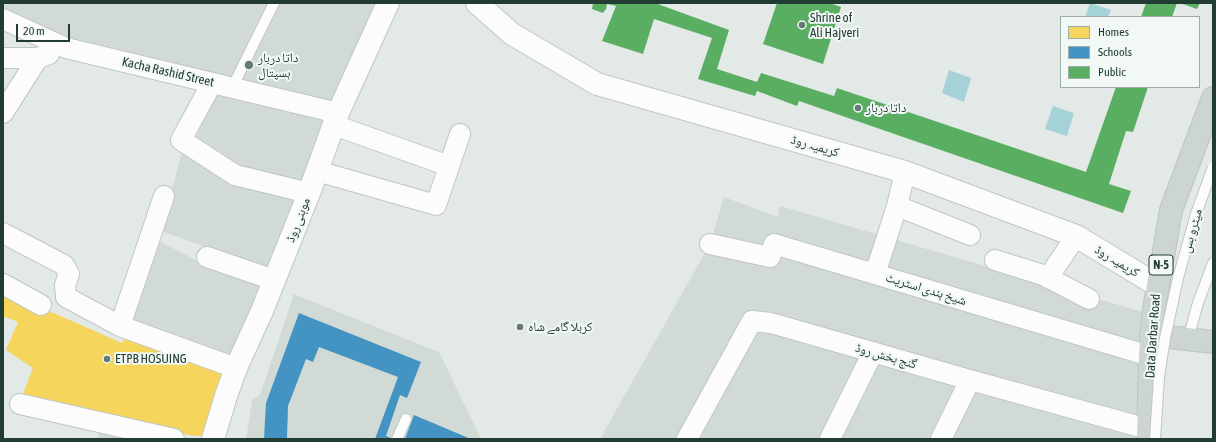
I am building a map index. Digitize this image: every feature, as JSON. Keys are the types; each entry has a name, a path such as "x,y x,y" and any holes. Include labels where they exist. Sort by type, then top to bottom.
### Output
{"main road":[{"name":"Data Darbar Road","path":"1151,436 1150,345 1157,285 1171,210 1213,98"},
{"path":"1150,345 1188,339 1213,342"}],"street":[{"name":"موہنی روڈ","path":"213,439 236,368 262,311 309,193 336,119 388,3"},
{"name":"کریمیہ روڈ","path":"477,3 512,34 597,84 905,172 1076,236 1157,285"},
{"name":"Kacha Rashid Street","path":"3,20 66,48 232,88 336,119 449,166"},
{"path":"3,58 38,58 66,48"},
{"path":"3,113 38,58"},
{"path":"212,83 181,140 235,175 309,193"},
{"path":"317,171 436,205 460,134"},
{"path":"875,274 897,206 905,172"},
{"path":"120,326 164,196"},
{"path":"897,206 970,235"},
{"path":"3,233 64,265 69,274 65,285 66,297 120,326 236,368"},
{"path":"1048,278 1076,236"},
{"name":"شیخ ہندی اسٹریٹ","path":"710,244 770,257 774,244 875,274 1150,345"},
{"path":"207,257 274,280"},
{"path":"995,260 1043,275 1089,299"},
{"path":"3,284 41,306"},
{"name":"گنج بخش روڈ","path":"687,439 752,321 771,323 873,352 970,380 1151,436"},
{"path":"830,439 873,352"},
{"path":"941,439 970,380"},
{"path":"20,404 174,439"}],"lane":[{"path":"232,88 274,3"},
{"name":"میٹرو بس","path":"1151,436 1165,338 1178,278 1196,214 1213,167"},
{"path":"1188,339 1198,303 1213,263"},
{"path":"397,439 406,419"}],"shaded area":[{"name":"داتا دربار ہسپتال","path":"3,3 388,3 338,113 212,83 3,20"},
{"path":"214,94 325,117 303,181 240,166 195,141"},
{"path":"182,152 232,185 296,198 271,270 161,231"},
{"path":"724,197 778,217 780,206 1153,315 1148,439 600,439 710,244"},
{"path":"157,240 205,265 262,282 230,359 128,323"},
{"path":"294,294 439,352 481,439 246,439 252,400 260,395"},
{"path":"102,427 151,439 97,439"}],"water":[{"path":"1090,3 1111,10 1108,16 1085,16"},
{"path":"949,70 971,78 964,102 942,93"},
{"path":"1053,106 1074,113 1067,136 1045,129"}],"building: Homes":[{"name":"ETPB HOSUING","path":"3,287 40,307 122,343 127,333 227,371 208,437 162,432 22,397 33,368 6,350 18,322 3,316"}],"building: Schools":[{"path":"299,313 421,362 407,398 400,395 386,436 393,439 375,439 398,377 319,347 313,362 306,359 288,406 287,439 264,439 266,403"},
{"path":"414,415 471,439 405,439"}],"building: Public":[{"name":"داتا دربار","path":"593,3 655,3 729,30 717,69 757,82 761,73 834,96 837,88 1086,172 1116,88 1148,88 1133,132 1126,131 1109,184 1131,191 1123,213 799,101 797,106 757,91 755,96 698,79 712,38 654,19 643,54 602,41 616,6 607,4 603,13 592,9"},
{"name":"Shrine of Ali Hajveri","path":"777,3 829,3 841,7 823,64 763,44"},
{"path":"1146,3 1177,3 1172,16 1141,16"},
{"path":"1180,3 1200,3 1197,9"}],"place":[{"name":"Shrine of Ali Hajveri","path":"802,25"},
{"name":"داتا دربار ہسپتال","path":"249,65"},
{"name":"داتا دربار","path":"858,108"},
{"name":"کربلا گامے شاہ","path":"520,327"},
{"name":"ETPB HOSUING","path":"107,359"}]}
